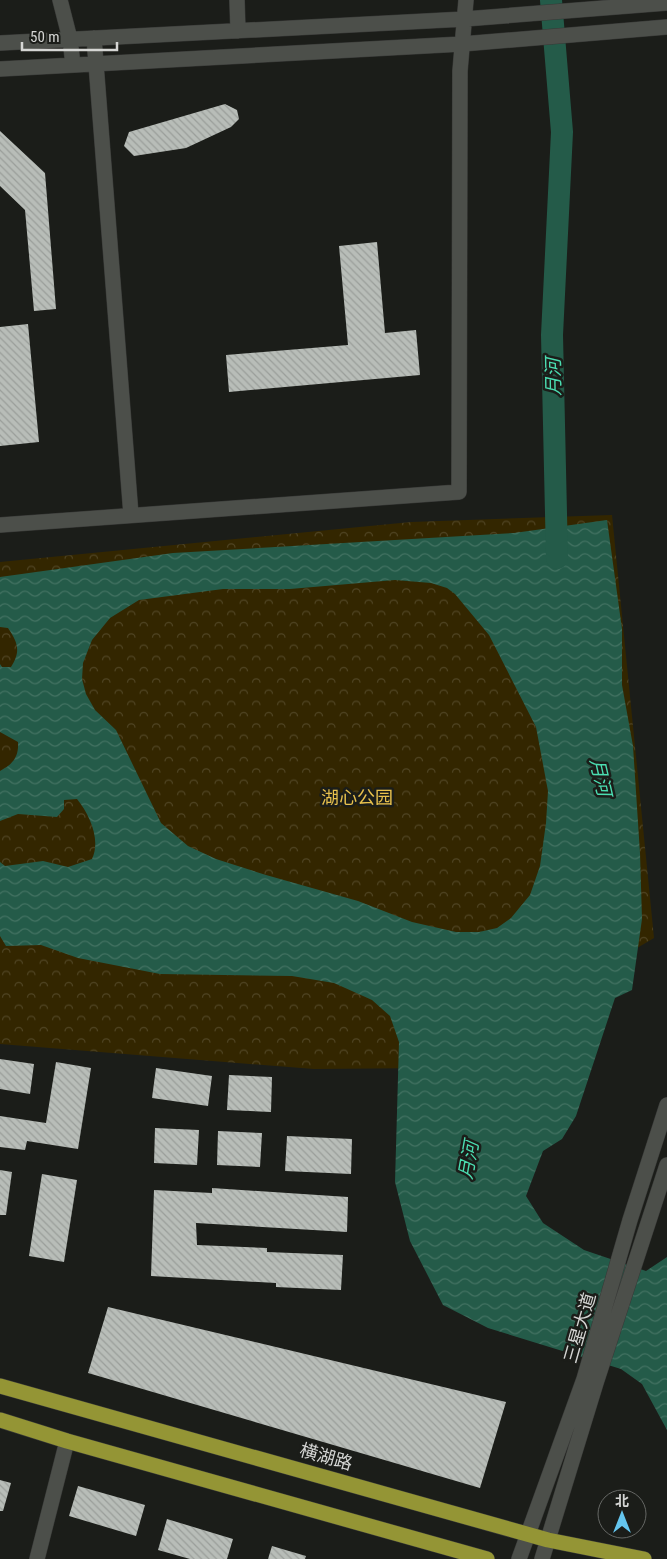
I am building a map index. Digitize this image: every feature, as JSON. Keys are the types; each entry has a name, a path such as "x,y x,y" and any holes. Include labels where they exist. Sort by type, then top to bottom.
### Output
{"highway":[{"name":"横湖路","path":"0,1386 548,1540 644,1559"},
{"path":"0,1420 66,1441 487,1559"}],"street":[{"path":"60,0 70,39 73,65"},
{"path":"237,0 238,31"},
{"path":"0,525 459,492 460,71 466,0"},
{"path":"0,43 465,19 667,3"},
{"path":"0,69 462,44 667,27"},
{"path":"94,38 130,515"},
{"name":"三星大道","path":"542,1559 590,1381 630,1220 667,1105"},
{"name":"三星大道","path":"519,1559 590,1381 648,1225 667,1165"},
{"path":"37,1559 66,1441"}],"green space":[{"name":"湖心公园","path":"612,515 654,938 434,1068 314,1069 0,1044 0,562 411,522"}],"water":[{"path":"607,520 622,629 622,685 633,746 642,919 632,990 615,998 576,1116 562,1139 543,1151 526,1196 543,1223 584,1250 646,1271 667,1257 667,1430 642,1384 621,1369 488,1328 443,1305 410,1241 395,1182 399,1042 390,1016 372,1000 334,983 292,976 160,974 78,958 41,945 6,946 0,936 0,862 5,866 43,861 68,867 92,859 95,836 90,820 77,799 64,800 64,809 57,817 18,814 0,821 0,771 14,760 18,742 0,732 0,664 2,667 11,667 16,656 17,647 8,628 0,627 0,577 173,553 514,533","holes":["395,580 431,583 447,588 455,594 489,635 536,727 548,791 540,866 530,895 511,918 497,928 479,932 456,932 412,922 358,901 216,859 188,846 161,823 116,730 95,710 86,694 82,679 83,663 92,640 110,618 139,600 223,589 290,589"]}],"building":[{"path":"225,104 237,110 239,119 231,127 186,148 134,156 124,146 129,132"},
{"path":"0,131 45,173 56,309 34,311 25,210 0,186"},
{"path":"377,242 385,333 416,330 420,375 229,392 226,355 348,345 339,246"},
{"path":"28,324 39,442 0,446 0,327"},
{"path":"0,1059 34,1064 30,1094 0,1089"},
{"path":"56,1062 91,1068 78,1149 27,1141 25,1150 0,1147 0,1116 46,1123"},
{"path":"156,1068 212,1076 208,1106 152,1098"},
{"path":"229,1075 272,1077 271,1112 227,1110"},
{"path":"155,1128 199,1130 197,1165 154,1163"},
{"path":"218,1131 262,1133 260,1167 217,1165"},
{"path":"287,1136 352,1139 351,1174 285,1171"},
{"path":"0,1170 12,1172 6,1215 0,1215"},
{"path":"42,1174 77,1180 64,1262 29,1256"},
{"path":"212,1188 348,1197 347,1232 196,1223 197,1245 267,1248 267,1252 343,1255 341,1290 276,1287 276,1283 151,1276 154,1190 212,1193"},
{"path":"108,1307 506,1402 480,1488 88,1373"},
{"path":"0,1480 11,1483 3,1511 0,1511"},
{"path":"78,1486 145,1505 136,1536 69,1516"},
{"path":"167,1519 233,1539 227,1559 190,1559 158,1550"},
{"path":"272,1546 306,1556 305,1559 268,1559"}],"waterway":[{"name":"月河","path":"551,0 562,132 552,335 557,558"}]}
